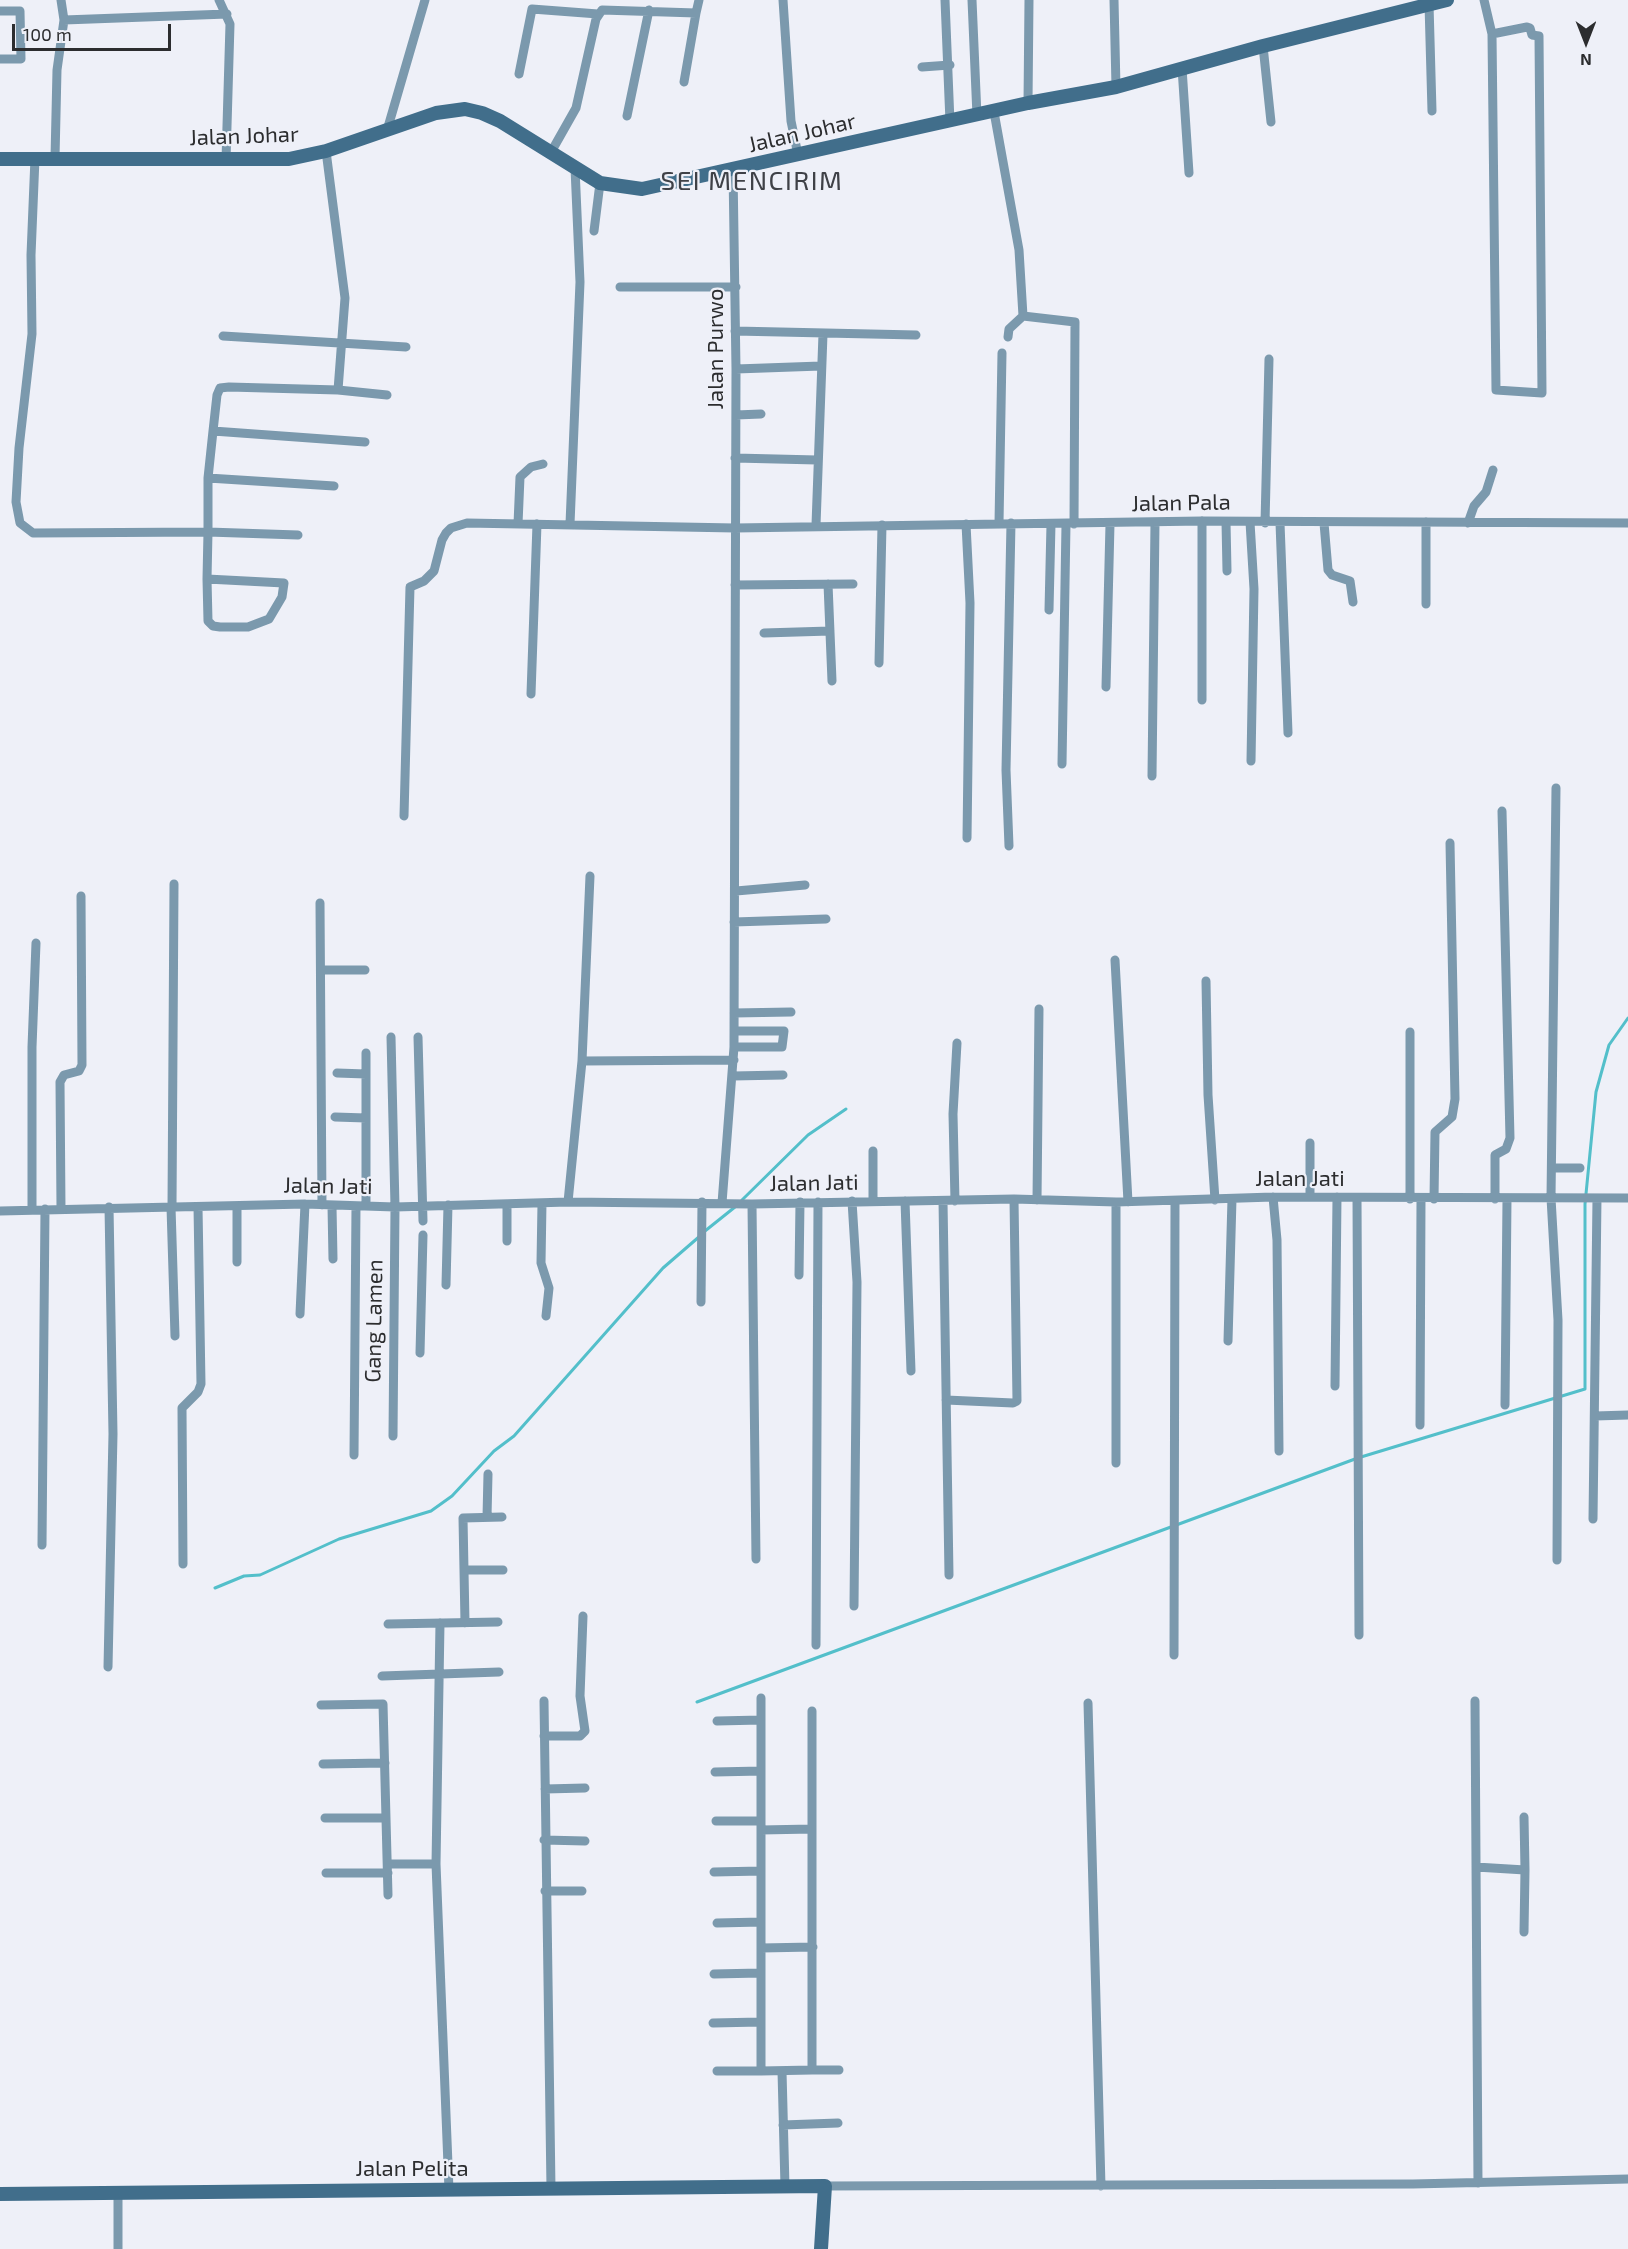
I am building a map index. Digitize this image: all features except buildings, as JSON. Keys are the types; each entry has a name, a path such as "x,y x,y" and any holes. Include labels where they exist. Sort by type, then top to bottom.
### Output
{"street":[{"path":"55,158 57,70 64,20 61,0"},
{"path":"219,0 227,14 230,28 226,160"},
{"path":"388,127 425,0"},
{"path":"684,82 699,0"},
{"path":"783,0 791,121 798,155"},
{"path":"945,0 950,65 950,122"},
{"path":"972,0 977,116"},
{"path":"1028,103 1029,0"},
{"path":"1114,0 1116,87"},
{"name":"Jalan Johar","path":"0,159 280,160 326,150 388,127 453,110 474,111 500,121 600,183 642,189 733,171 1028,103 1116,87 1263,45 1447,0"},
{"path":"1484,0 1492,34 1491,151 1496,390 1542,393 1539,36 1532,35 1530,28 1527,27 1492,34"},
{"path":"1429,4 1432,111"},
{"path":"519,74 532,9 598,14"},
{"path":"550,154 576,108 598,14 602,10 696,13"},
{"path":"627,116 649,10"},
{"path":"0,11 20,11 21,59 0,59"},
{"path":"64,20 227,14"},
{"path":"1263,45 1271,122"},
{"path":"922,67 950,65"},
{"path":"1182,68 1189,173"},
{"path":"994,112 1020,250 1023,316"},
{"path":"326,150 345,298 338,390"},
{"path":"35,158 31,255 32,334 16,502 20,523 33,533 208,532 298,535"},
{"path":"570,524 580,282 575,168"},
{"name":"Jalan Purwo","path":"727,1204 734,1060 736,891 736,287 733,171"},
{"path":"594,231 600,183"},
{"path":"620,286 736,287"},
{"path":"1008,337 1009,329 1023,316 1075,322 1062,764"},
{"path":"735,331 916,335"},
{"path":"816,525 823,334"},
{"path":"223,336 406,347"},
{"path":"999,523 1002,353"},
{"path":"1265,523 1269,359"},
{"path":"736,369 821,366"},
{"path":"207,579 284,583 282,597 269,619 248,627 213,626 208,621 207,579 208,478 217,395 220,388 338,390 387,395"},
{"path":"736,415 761,414"},
{"path":"213,431 364,442"},
{"path":"735,458 818,460"},
{"path":"518,524 520,477 531,466 543,464"},
{"path":"1468,523 1474,506 1486,492 1493,470"},
{"path":"208,478 334,486"},
{"path":"1202,521 1202,700"},
{"name":"Jalan Pala","path":"404,816 410,587 424,581 434,571 442,540 451,528 467,523 735,528 1202,521 1628,523"},
{"path":"1152,776 1155,522"},
{"path":"1226,522 1227,571"},
{"path":"1250,522 1254,589 1251,761"},
{"path":"1426,522 1426,604"},
{"path":"1010,846 1006,759 1011,523"},
{"path":"1280,523 1288,733"},
{"path":"1324,523 1328,570 1332,575 1350,581 1353,602"},
{"path":"531,694 537,524"},
{"path":"966,524 970,603 967,838"},
{"path":"1048,610 1051,524"},
{"path":"1106,687 1110,524"},
{"path":"879,663 882,525"},
{"path":"828,584 832,681"},
{"path":"735,585 853,584"},
{"path":"764,633 830,632"},
{"path":"1556,788 1551,1198 1558,1320 1557,1560"},
{"path":"1495,1199 1495,1155 1506,1149 1510,1138 1502,812"},
{"path":"1434,1199 1435,1132 1452,1117 1455,1099 1450,843"},
{"path":"568,1202 582,1060 590,876"},
{"path":"174,884 171,1207 175,1336"},
{"path":"736,891 805,885"},
{"path":"61,1209 60,1082 63,1075 79,1071 82,1065 81,896"},
{"path":"320,903 327,1205 333,1259"},
{"path":"734,922 826,919"},
{"path":"32,1210 32,1047 36,944"},
{"path":"1115,960 1128,1202"},
{"path":"321,970 364,970"},
{"path":"1206,981 1208,1095 1215,1200"},
{"path":"1037,1200 1039,1009"},
{"path":"734,1013 791,1012"},
{"path":"734,1031 784,1031 782,1047 734,1047"},
{"path":"1410,1032 1410,1199"},
{"name":"Gang Lamen","path":"391,1037 395,1207 393,1436"},
{"path":"418,1037 423,1221"},
{"path":"955,1201 953,1114 957,1043"},
{"path":"354,1455 361,1206 366,1118 366,1053"},
{"path":"582,1060 734,1060"},
{"path":"336,1073 366,1074"},
{"path":"733,1076 783,1075"},
{"path":"334,1117 366,1118"},
{"path":"1310,1143 1310,1197"},
{"path":"873,1151 873,1201"},
{"path":"1552,1168 1580,1168"},
{"path":"1273,1197 1278,1240 1276,1307 1280,1366 1279,1451"},
{"name":"Jalan Jati","path":"0,1210 109,1207 198,1208 305,1204 395,1207 568,1202 748,1204 1014,1199 1128,1202 1273,1197 1628,1198"},
{"path":"1335,1386 1337,1197"},
{"path":"1357,1198 1360,1447 1359,1635"},
{"path":"1593,1520 1594,1198"},
{"path":"946,1400 1013,1403 1017,1401 1014,1199"},
{"path":"1228,1341 1232,1199"},
{"path":"1420,1425 1421,1199"},
{"path":"1505,1405 1507,1199"},
{"path":"852,1201 857,1282 854,1606"},
{"path":"905,1201 911,1371"},
{"path":"943,1201 949,1575"},
{"path":"1174,1655 1175,1201"},
{"path":"701,1302 702,1202"},
{"path":"799,1275 800,1202"},
{"path":"816,1645 818,1202"},
{"path":"1116,1202 1116,1463"},
{"path":"542,1203 541,1263 549,1288 546,1316"},
{"path":"300,1314 305,1204"},
{"path":"507,1204 507,1241"},
{"path":"748,1204 756,1559"},
{"path":"446,1285 448,1205"},
{"path":"237,1206 237,1262"},
{"path":"108,1667 113,1434 109,1207"},
{"path":"183,1564 182,1408 198,1392 201,1384 198,1208"},
{"path":"42,1545 45,1209"},
{"path":"420,1353 423,1235"},
{"path":"1594,1416 1628,1415"},
{"path":"487,1517 488,1474"},
{"path":"465,1623 463,1518 502,1517"},
{"path":"464,1570 503,1570"},
{"path":"544,1736 580,1736 585,1731 580,1696 583,1616"},
{"path":"388,1624 498,1622"},
{"path":"440,1623 436,1864 449,2190"},
{"path":"382,1676 499,1672"},
{"path":"761,1698 761,2071"},
{"path":"544,1701 544,1840 551,2189"},
{"path":"1475,1701 1478,2182"},
{"path":"321,1705 383,1704 388,1895"},
{"path":"1088,1704 1101,2186"},
{"path":"812,1711 812,2070"},
{"path":"717,1721 761,1720"},
{"path":"323,1764 385,1763"},
{"path":"715,1772 761,1771"},
{"path":"545,1788 585,1788"},
{"path":"1524,1817 1524,1932"},
{"path":"325,1818 386,1818"},
{"path":"716,1821 812,1829"},
{"path":"544,1840 585,1841"},
{"path":"326,1873 436,1864"},
{"path":"1476,1867 1525,1870"},
{"path":"714,1872 761,1871"},
{"path":"545,1891 582,1891"},
{"path":"717,1923 761,1922"},
{"path":"761,1948 813,1947"},
{"path":"714,1974 760,1973"},
{"path":"713,2023 760,2022"},
{"path":"717,2071 839,2070"},
{"path":"782,2071 784,2187"},
{"path":"783,2124 838,2123"},
{"path":"821,2249 825,2186 1101,2186 1628,2179"},
{"name":"Jalan Pelita","path":"0,2194 825,2186"},
{"path":"118,2193 118,2249"}],"waterway":[{"path":"1361,1457 1585,1389 1585,1204 1596,1092 1609,1045 1628,1018"},
{"path":"742,1200 808,1135 846,1109"},
{"path":"705,1231 735,1207"},
{"path":"215,1588 244,1576 260,1575 339,1539 431,1511 452,1496 494,1451 514,1436 663,1268 700,1236"},
{"path":"697,1702 1355,1459"}],"district":[{"name":"SEI MENCIRIM","path":"752,181"}]}
